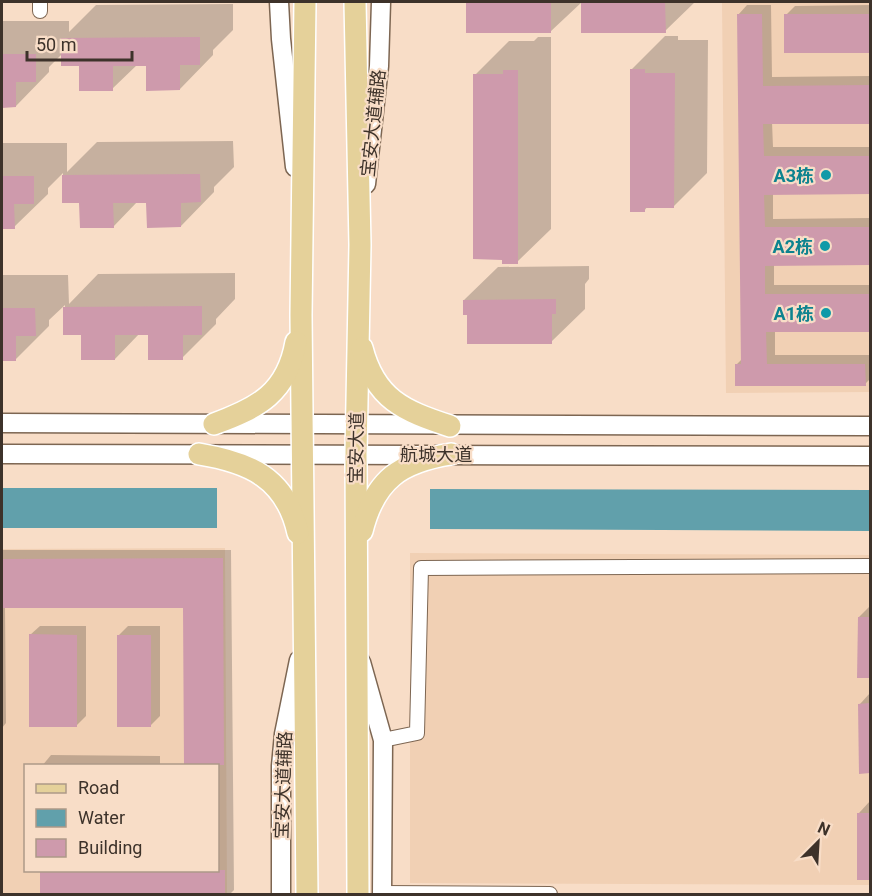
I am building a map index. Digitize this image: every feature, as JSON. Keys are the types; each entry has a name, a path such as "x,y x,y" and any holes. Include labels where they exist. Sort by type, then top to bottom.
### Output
{"main road":[{"path":"279,2 281,39 302,225"},
{"path":"305,2 301,315 307,894"},
{"name":"宝安大道","path":"355,2 360,245 356,453 357,894"},
{"name":"宝安大道辅路","path":"360,245 379,66 381,2"},
{"path":"214,424 260,404 274,392 284,378 295,348 301,315"},
{"path":"358,324 362,351 386,395 406,410 450,426"},
{"name":"航城大道","path":"2,423 870,426"},
{"name":"航城大道","path":"2,454 356,453 870,456"},
{"path":"199,454 243,464 271,482 286,502 293,518 303,558"},
{"path":"356,558 370,506 387,480 410,464 452,454"},
{"name":"宝安大道辅路","path":"281,894 281,766 284,734 303,641"},
{"path":"357,648 383,740 382,893"}],"street":[{"path":"383,740 417,733 421,568 870,566"},
{"path":"382,893 550,894"}],"shaded area":[{"path":"722,2 870,2 870,392 726,393"},
{"path":"225,548 227,894 2,894 2,549"},
{"path":"410,553 870,555 870,885 410,883"}],"water":[{"path":"2,488 217,488 217,528 2,528"},
{"path":"430,489 870,490 870,531 430,529"}],"building":[{"path":"466,2 551,2 551,33 466,33"},
{"path":"581,2 665,2 666,33 581,33"},
{"path":"737,14 762,14 763,86 870,85 870,124 763,124 764,156 870,156 870,194 764,195 765,227 870,227 870,265 765,266 765,294 870,294 870,332 766,332 767,364 865,364 866,386 735,386 735,364 741,364"},
{"path":"784,14 870,14 870,53 784,53"},
{"path":"200,37 200,65 180,65 180,90 146,91 146,66 113,66 113,91 79,91 79,66 61,66 61,38"},
{"path":"2,54 36,54 36,82 16,82 16,107 2,108"},
{"path":"630,69 645,69 645,73 675,73 674,208 645,208 645,212 630,212"},
{"path":"503,70 518,70 518,264 502,264 502,260 473,259 473,74 503,74"},
{"path":"200,174 201,202 181,203 181,227 147,228 146,203 113,203 114,228 80,228 79,203 62,203 62,175"},
{"path":"2,176 34,176 34,204 14,204 15,229 2,229"},
{"path":"556,299 556,314 552,314 552,344 467,344 467,315 463,315 463,300"},
{"path":"202,306 202,335 183,335 183,360 148,360 148,335 115,335 115,360 81,360 81,335 63,335 63,307"},
{"path":"2,308 35,308 36,336 16,336 16,361 2,361"},
{"path":"223,558 224,765 184,764 183,608 2,608 2,559"},
{"path":"858,617 870,617 870,678 857,678"},
{"path":"29,634 77,635 77,727 29,727"},
{"path":"117,635 151,635 151,727 117,727"},
{"path":"870,703 870,773 859,774 858,704"},
{"path":"857,813 870,813 870,880 857,880"},
{"path":"219,870 225,870 225,894 40,894 40,872 219,872"}],"place":[{"name":"A3栋","path":"826,175"},
{"name":"A2栋","path":"825,246"},
{"name":"A1栋","path":"826,313"}]}
